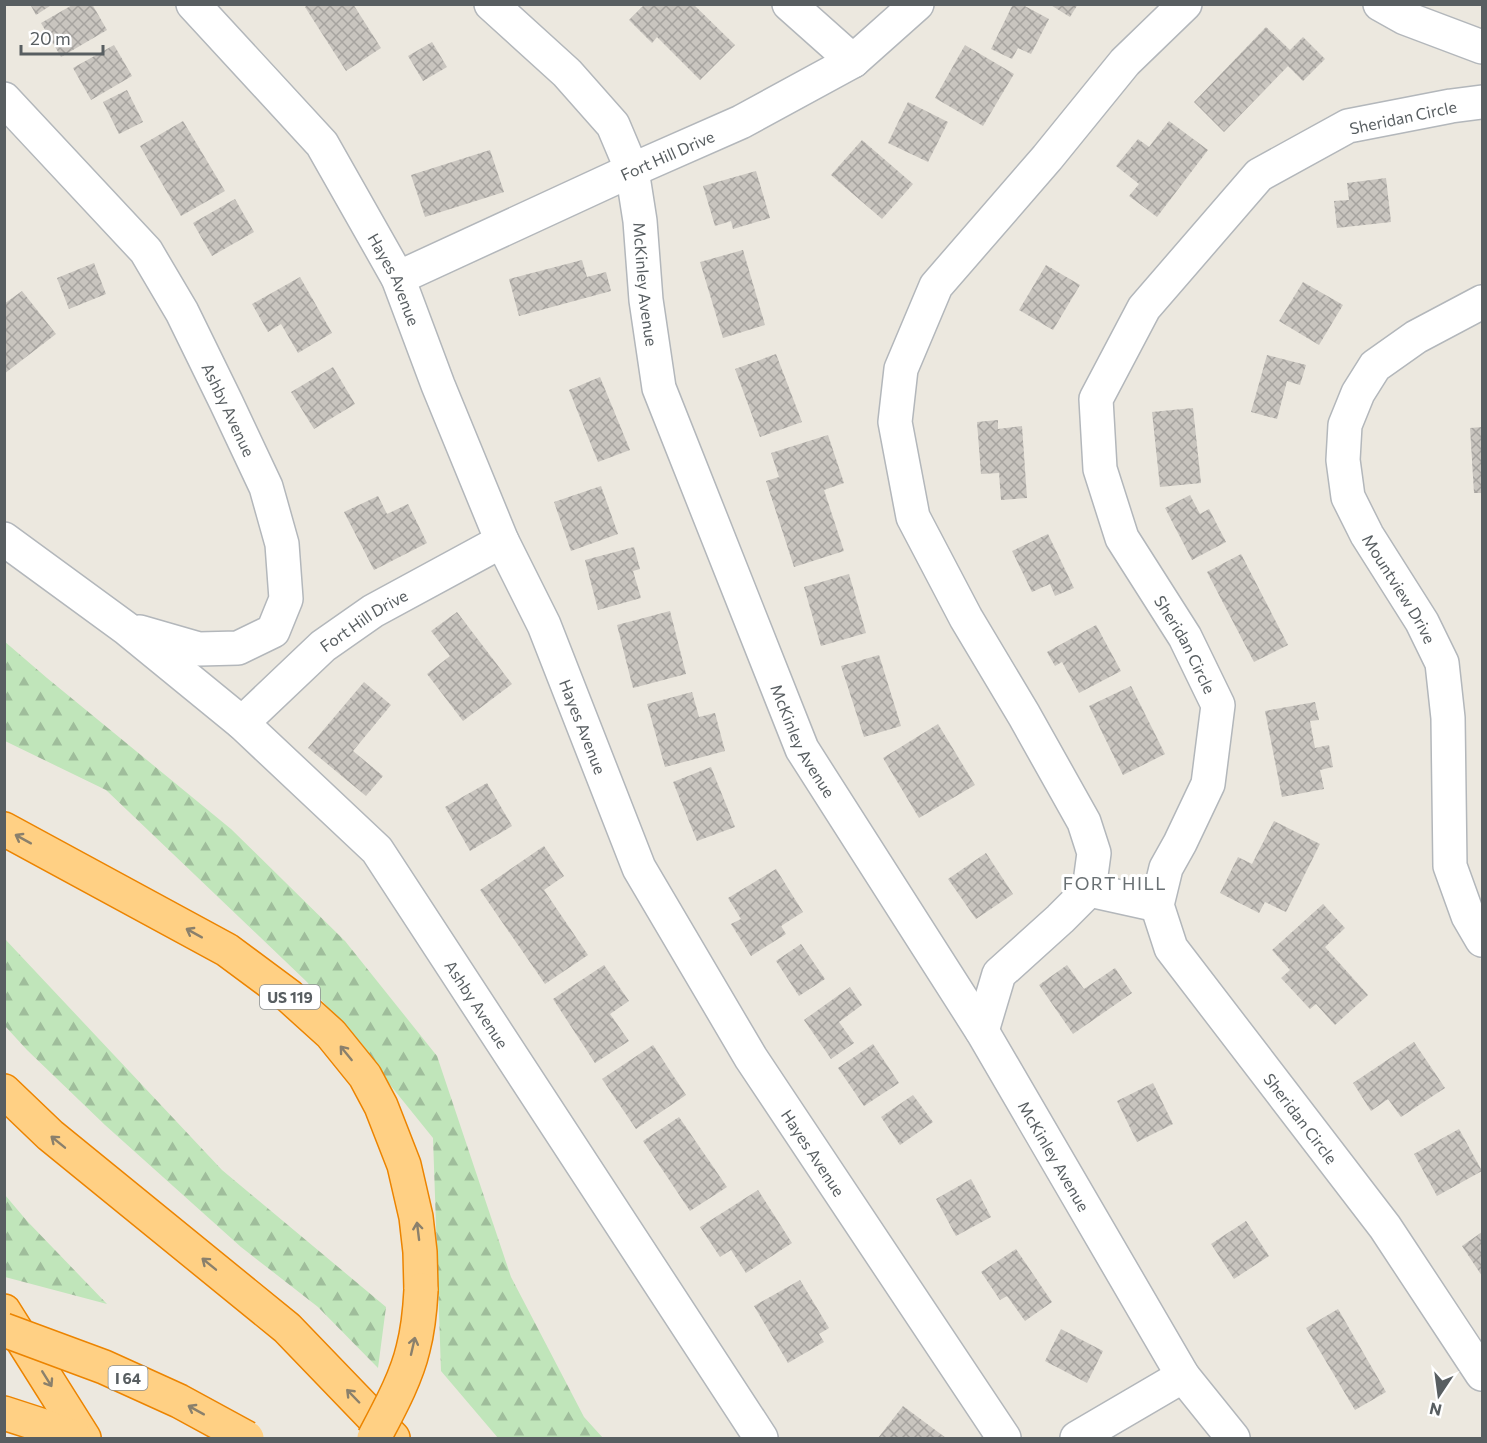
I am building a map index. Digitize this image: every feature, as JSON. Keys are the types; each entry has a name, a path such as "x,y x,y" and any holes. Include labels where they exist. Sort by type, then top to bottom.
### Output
{"highway":[{"name":"US 119","path":"4,829 226,950 289,996 331,1034 364,1076 381,1106 404,1165 416,1217 420,1252 420,1312 413,1351 395,1396 374,1438"},
{"path":"4,1091 50,1135 287,1328 393,1438"},
{"path":"4,1311 84,1438"},
{"name":"I 64","path":"4,1330 104,1367 179,1401 247,1438"},
{"path":"4,1413 75,1438"}],"street":[{"name":"Hayes Avenue","path":"193,4 322,144 399,278 438,385 502,541 544,625 639,868 751,1058 1004,1438"},
{"name":"McKinley Avenue","path":"491,4 567,73 613,125 632,170 640,221 646,300 659,388 802,749 982,1031 1183,1376 1233,1438"},
{"path":"789,4 853,61"},
{"name":"Fort Hill Drive","path":"399,278 741,122 853,61 917,4"},
{"path":"982,1031 999,974 1089,890 1094,853 1084,822 966,618 913,517 895,422 901,369 936,286 1047,158 1125,62 1185,4"},
{"path":"1380,4 1405,18 1482,47"},
{"name":"Ashby Avenue","path":"4,99 146,251 182,312 266,487 282,544 286,599 273,631 238,648 199,649 127,629"},
{"name":"Sheridan Circle","path":"1482,102 1348,126 1259,175 1144,308 1096,399 1100,469 1122,538 1185,638 1218,705 1208,784 1166,868 1157,905 1171,948 1385,1227 1482,1374"},
{"name":"Mountview Drive","path":"1482,302 1416,338 1375,366 1358,393 1345,425 1343,460 1348,497 1367,535 1422,622 1442,663 1448,718 1450,866 1468,916 1482,940"},
{"name":"Ashby Avenue","path":"4,538 127,629 242,723 377,850 761,1438"},
{"name":"Fort Hill Drive","path":"242,723 323,646 373,611 502,541"},
{"path":"273,631 323,646"},
{"path":"1089,890 1157,905"},
{"path":"1077,1438 1183,1376"}],"green space":[{"path":"4,641 231,829 345,941 437,1056 511,1277 584,1417 603,1438 498,1438 441,1371 433,1138 307,982 106,790 5,741"},
{"path":"4,938 222,1170 386,1307 378,1368 318,1307 241,1247 105,1125 5,1026"},
{"path":"5,1195 27,1221 107,1304 5,1277"}],"building":[{"path":"30,4 53,4 36,15"},
{"path":"74,4 92,4 107,30 61,57 41,23"},
{"path":"309,4 353,4 381,48 346,71 305,7"},
{"path":"645,4 693,4 735,45 700,80 657,37 652,43 629,20"},
{"path":"1013,4 1021,4 1049,19 1031,54 1018,48 1012,59 991,49"},
{"path":"1049,4 1078,4 1070,17"},
{"path":"1266,27 1290,50 1303,37 1325,59 1303,81 1288,66 1224,132 1194,102"},
{"path":"432,42 447,67 423,81 408,56"},
{"path":"114,45 132,76 91,100 73,68"},
{"path":"965,45 1014,74 983,126 935,98"},
{"path":"127,90 143,122 119,134 103,102"},
{"path":"908,102 948,122 928,162 888,143"},
{"path":"183,121 225,191 181,216 140,146"},
{"path":"1169,121 1208,150 1157,217 1129,196 1139,184 1116,166 1138,139 1149,147"},
{"path":"862,140 913,184 882,219 831,175"},
{"path":"490,150 504,192 425,217 411,175"},
{"path":"756,171 770,218 733,229 731,221 715,226 703,186"},
{"path":"1386,178 1391,222 1337,228 1334,201 1349,200 1347,183"},
{"path":"235,199 254,232 212,256 193,223"},
{"path":"743,250 765,325 723,338 700,262"},
{"path":"582,260 587,277 606,272 611,291 519,316 509,279"},
{"path":"94,263 106,294 69,309 57,278"},
{"path":"1046,265 1080,285 1053,330 1019,310"},
{"path":"300,277 332,333 298,353 281,324 268,332 252,304"},
{"path":"1303,282 1343,305 1319,345 1279,321"},
{"path":"22,291 56,334 4,374 4,304"},
{"path":"776,354 802,422 760,437 735,369"},
{"path":"1267,355 1306,365 1300,385 1287,381 1277,419 1251,412"},
{"path":"333,367 355,404 314,429 291,392"},
{"path":"600,377 630,450 598,462 569,390"},
{"path":"1193,408 1201,483 1160,487 1152,412"},
{"path":"998,420 998,429 1022,426 1027,498 1001,500 999,473 981,474 977,422"},
{"path":"1482,427 1482,493 1474,493 1470,428"},
{"path":"828,435 844,483 824,490 844,551 794,567 766,481 779,477 771,453"},
{"path":"601,486 618,534 571,551 554,502"},
{"path":"1190,495 1200,514 1209,509 1226,542 1192,560 1165,508"},
{"path":"378,496 387,514 408,504 427,543 374,570 344,512"},
{"path":"1048,534 1074,588 1055,596 1050,584 1032,592 1012,551"},
{"path":"634,547 640,569 633,571 641,598 598,610 585,560"},
{"path":"1241,554 1288,645 1254,662 1207,572"},
{"path":"849,574 866,633 821,646 804,587"},
{"path":"670,611 686,674 633,688 617,625"},
{"path":"457,612 512,684 463,721 427,674 450,656 431,631"},
{"path":"1096,625 1121,671 1079,693 1062,662 1055,666 1047,652"},
{"path":"879,655 901,726 864,737 841,666"},
{"path":"364,682 391,705 353,751 383,776 366,796 308,748"},
{"path":"1131,686 1165,754 1123,775 1089,706"},
{"path":"692,692 699,717 715,713 725,751 665,767 647,704"},
{"path":"1315,702 1319,720 1310,721 1315,748 1329,745 1333,767 1320,770 1324,789 1282,797 1265,711"},
{"path":"938,724 975,785 919,818 883,758"},
{"path":"711,767 735,827 697,841 673,782"},
{"path":"487,783 512,826 470,851 445,807"},
{"path":"1274,821 1320,844 1286,912 1265,902 1259,913 1220,893 1238,857 1252,864"},
{"path":"544,846 564,876 544,890 588,955 545,984 480,890"},
{"path":"986,853 1013,894 976,919 948,879"},
{"path":"776,869 803,912 781,926 786,934 751,956 731,924 741,919 728,898"},
{"path":"1323,904 1345,928 1325,947 1368,995 1335,1025 1316,1004 1310,1009 1281,978 1290,970 1272,950"},
{"path":"801,944 825,979 799,996 776,961"},
{"path":"604,965 629,1001 610,1014 629,1041 595,1063 553,999"},
{"path":"1067,965 1084,989 1115,968 1132,993 1073,1034 1039,985"},
{"path":"850,987 862,1005 839,1022 854,1043 831,1059 804,1020"},
{"path":"1414,1042 1445,1088 1401,1117 1388,1099 1371,1111 1353,1083"},
{"path":"873,1044 899,1083 864,1106 838,1068"},
{"path":"653,1045 686,1095 636,1129 602,1079"},
{"path":"1153,1083 1173,1124 1137,1142 1117,1101"},
{"path":"913,1095 933,1122 900,1145 881,1117"},
{"path":"679,1117 727,1187 690,1211 643,1141"},
{"path":"1459,1129 1482,1171 1437,1196 1414,1154"},
{"path":"971,1179 991,1217 956,1236 936,1199"},
{"path":"758,1190 792,1243 746,1273 731,1250 720,1257 700,1227"},
{"path":"1246,1221 1269,1256 1234,1279 1211,1244"},
{"path":"1482,1232 1482,1276 1462,1246"},
{"path":"1016,1249 1052,1302 1025,1321 1007,1296 1000,1300 981,1272"},
{"path":"800,1280 829,1328 819,1334 824,1342 788,1363 754,1306"},
{"path":"1338,1309 1386,1392 1355,1410 1306,1328"},
{"path":"1061,1329 1103,1351 1087,1383 1045,1361"},
{"path":"903,1406 946,1438 878,1438"}],"district":[{"name":"FORT HILL","path":"1115,883"}]}
